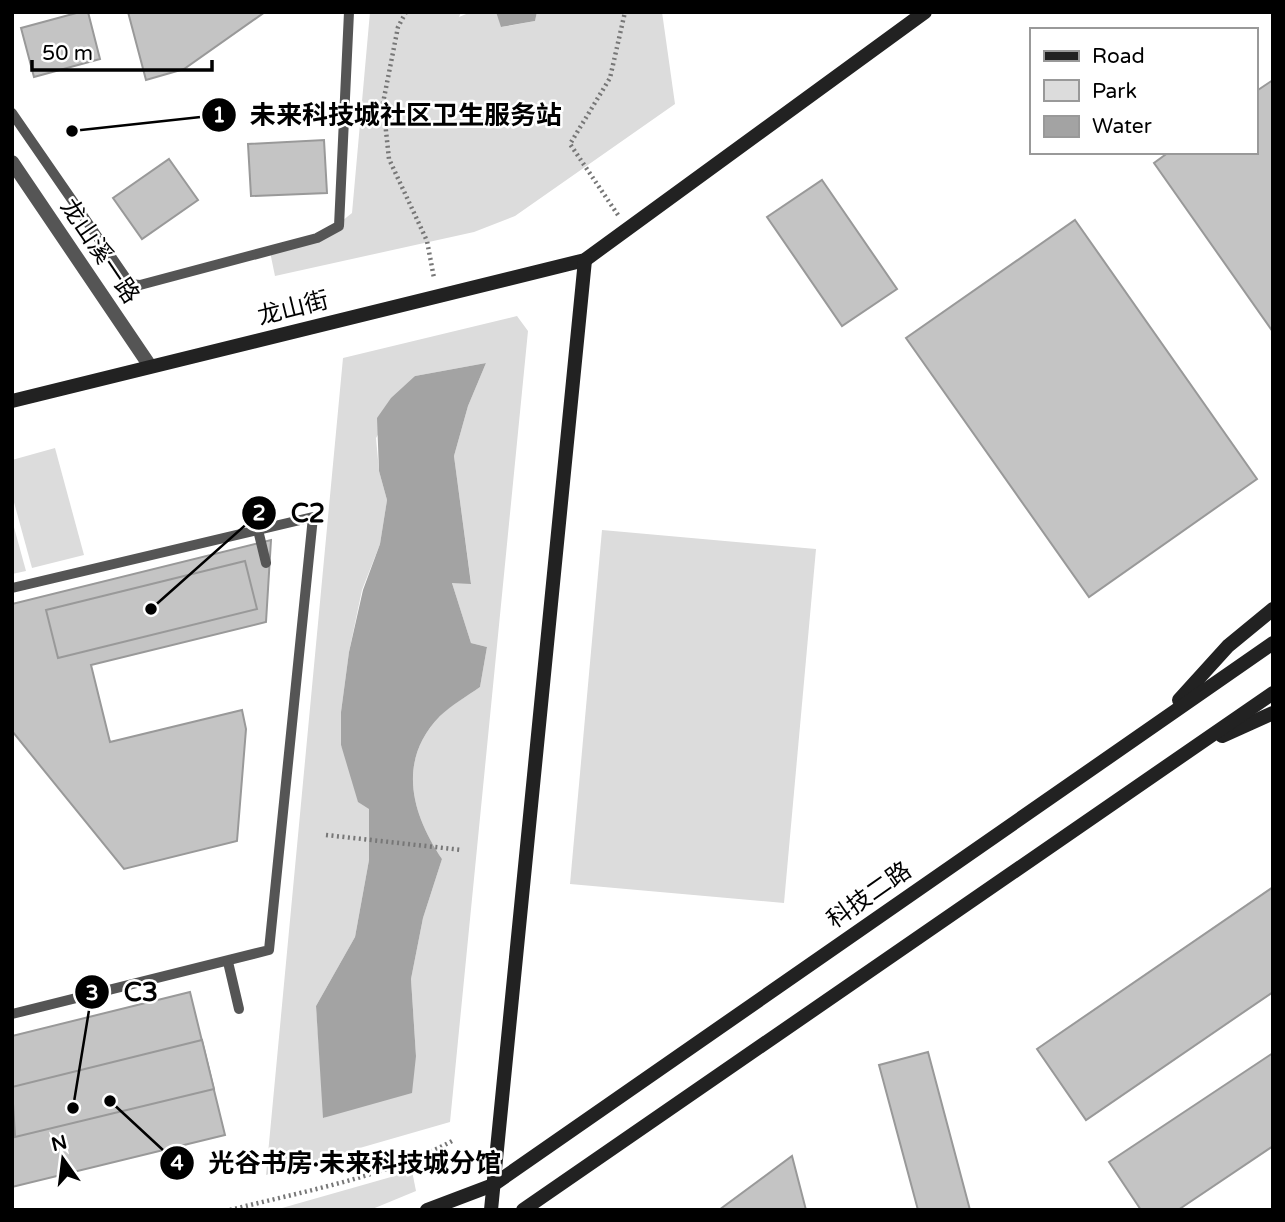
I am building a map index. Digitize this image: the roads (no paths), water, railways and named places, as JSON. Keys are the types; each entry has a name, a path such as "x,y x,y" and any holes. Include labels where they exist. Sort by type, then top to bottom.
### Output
{"street":[{"path":"491,1210 586,260 925,12"},
{"name":"龙山溪一路","path":"12,162 150,366"},
{"name":"龙山街","path":"12,401 586,260"},
{"path":"1160,720 1228,646 1273,609"},
{"name":"科技二路","path":"427,1210 493,1185 1273,643"},
{"path":"523,1210 1273,693"},
{"path":"1186,753 1273,713"}],"lane":[{"path":"12,113 130,284 140,285 317,238 339,226 349,12"},
{"path":"12,588 313,517 269,950 12,1014"},
{"path":"258,530 266,563"},
{"path":"228,962 239,1009"}],"water":[{"path":"496,12 537,12 535,21 501,27"},
{"path":"486,363 468,406 454,456 471,584 452,583 471,643 487,647 480,687 440,716 426,733 414,768 416,805 431,841 442,859 423,918 411,979 416,1056 412,1093 323,1118 316,1006 355,937 369,860 369,809 358,802 341,745 341,712 349,652 363,590 380,544 387,500 379,471 377,418 391,398 415,376"}],"place":[{"name":"未来科技城社区卫生服务站","path":"72,131"},
{"name":"C2","path":"151,609"},
{"name":"光谷书房·未来科技城分馆","path":"110,1101"},
{"name":"C3","path":"73,1108"}]}
